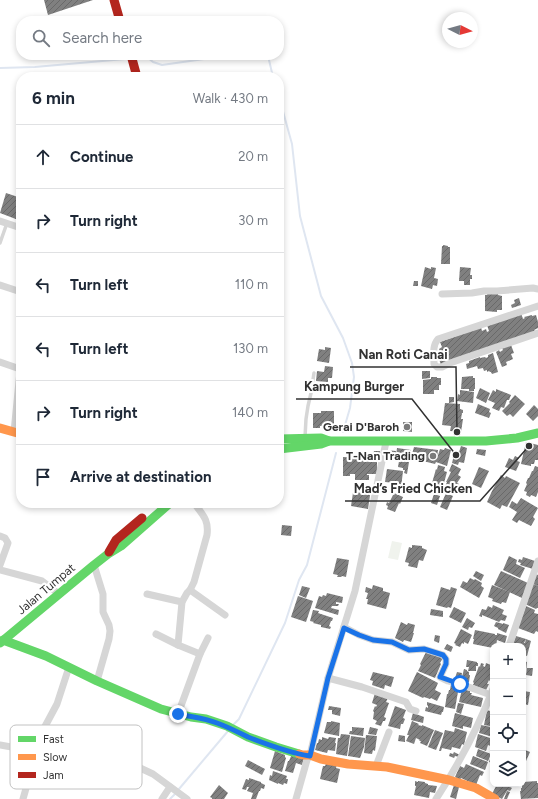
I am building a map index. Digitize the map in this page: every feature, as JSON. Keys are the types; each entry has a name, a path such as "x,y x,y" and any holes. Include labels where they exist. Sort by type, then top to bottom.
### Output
{"main road":[{"path":"114,0 119,16"},
{"path":"132,60 136,72"},
{"path":"0,428 16,433"},
{"path":"284,439 321,438 329,441 386,442 486,441 517,438 538,433"},
{"path":"284,448 321,444 329,441"},
{"name":"Jalan Tumpat","path":"1,642 108,554 116,540 158,508"},
{"path":"1,642 46,656 96,681 161,709 191,717 206,719 227,726 248,737 303,755 348,764 376,766 449,780 476,788 495,799"}],"street":[{"path":"4,222 16,226"},
{"path":"0,285 16,290"},
{"path":"442,294 472,294 484,291 538,289"},
{"path":"538,306 438,339 434,348 434,364 437,367 442,367 538,333"},
{"path":"0,362 16,368"},
{"path":"296,799 307,760 310,756 328,678 355,591 386,442"},
{"path":"178,645 182,602 194,582 207,535 208,527 206,520 198,508"},
{"path":"0,536 5,538 8,543 0,565"},
{"path":"510,643 538,561"},
{"path":"94,565 103,594 104,612 110,631 96,681"},
{"path":"0,570 42,581 59,594"},
{"path":"190,590 225,615"},
{"path":"147,594 182,602"},
{"path":"344,628 373,640 392,642 409,650 424,649 443,655 446,659 446,664 440,677 448,681 490,692"},
{"path":"156,634 200,654"},
{"path":"178,714 200,654 208,638"},
{"path":"46,725 57,704 69,667"},
{"path":"328,678 362,687 406,702 410,709 416,711"},
{"path":"436,799 449,780 472,739 490,697"},
{"path":"376,766 389,732"},
{"path":"0,745 10,747"},
{"path":"142,769 153,774 187,799"},
{"path":"162,799 170,786"},
{"path":"23,799 26,789"}],"lane":[{"path":"0,243 4,222"},
{"path":"305,438 306,419 312,393 314,373"}],"shaded area":[{"path":"392,541 402,543 398,560 388,558"}],"building":[{"path":"44,0 93,0 48,15"},
{"path":"6,193 16,196 16,219 0,213"},
{"path":"443,245 450,247 450,264 441,264"},
{"path":"425,267 431,269 431,267 436,268 434,278 438,279 437,286 433,285 432,289 421,286"},
{"path":"460,267 471,268 470,275 472,275 472,279 470,279 470,285 464,285 464,281 459,281"},
{"path":"414,281 418,281 418,286 413,286"},
{"path":"488,292 498,292 498,295 502,296 502,310 497,310 497,312 485,311 485,295 487,295"},
{"path":"519,298 521,305 512,308 511,305 515,303 514,300"},
{"path":"521,313 523,319 525,318 524,317 536,315 538,328 534,330 535,331 441,365 438,356 441,355 439,349 442,347 440,342 481,327 482,331 486,329 487,332 489,331 487,325"},
{"path":"511,345 514,353 511,354 513,359 506,362 507,365 502,367 496,352 499,350 500,352 503,350 502,348"},
{"path":"325,347 331,348 329,363 317,361 319,349 325,350"},
{"path":"493,353 498,372 492,374 489,371 487,372 487,370 484,371 483,368 478,369 477,366 467,369 466,364 469,363 469,361 480,357 486,358 488,355"},
{"path":"325,366 333,367 332,378 328,378 328,382 316,381 317,371 324,372"},
{"path":"422,371 430,371 430,378 422,379"},
{"path":"473,376 473,378 475,378 474,391 469,391 469,389 461,389 462,377"},
{"path":"431,377 441,378 439,390 434,390 434,394 423,394 423,380 431,379"},
{"path":"480,388 490,393 486,403 476,398"},
{"path":"496,389 511,395 504,408 501,407 499,411 492,408 495,403 488,400 493,390 496,392"},
{"path":"460,390 474,392 473,403 457,401 458,394 460,395"},
{"path":"515,395 525,404 513,417 510,414 507,416 502,411"},
{"path":"449,397 454,397 454,402 449,403"},
{"path":"445,403 460,404 460,409 463,410 461,432 450,431 451,426 442,425"},
{"path":"478,404 490,409 489,412 491,413 489,418 475,413"},
{"path":"534,405 538,409 538,416 533,421 526,414"},
{"path":"321,411 334,411 334,426 320,426 320,428 313,428 313,413 321,413"},
{"name":"Gerai D'Baroh","path":"403,422 412,422 412,432 403,431"},
{"path":"526,442 538,445 538,460 535,460 534,464 531,464 531,466 521,464"},
{"path":"461,446 467,448 464,463 459,462 458,465 452,463 455,451 459,452"},
{"path":"414,447 438,450 437,458 440,449 444,450 445,448 451,450 447,466 436,462 435,464 411,458"},
{"path":"397,448 411,450 407,474 404,473 405,470 403,470 403,468 398,467 399,461 404,462 404,459 396,458 395,460 392,460 386,458 386,450 396,451 396,456"},
{"path":"477,449 486,450 485,456 476,454"},
{"path":"374,451 380,451 380,462 377,462 377,474 367,474 369,475 369,480 355,480 355,474 343,476 343,457 365,458 365,456 373,455"},
{"path":"515,456 519,458 517,461 520,462 516,471 505,467 509,458 513,460"},
{"path":"452,464 461,469 458,475 461,477 457,483 459,484 456,490 455,489 453,493 450,491 449,494 444,491 444,489 451,472 449,471"},
{"path":"438,465 445,467 444,471 447,472 442,490 434,488 433,492 429,491 431,485 433,485 432,483"},
{"path":"535,466 538,467 538,492 536,497 531,495 530,497 526,495 527,492 524,491 528,478"},
{"path":"479,467 489,471 481,488 472,484"},
{"path":"387,469 403,471 401,488 395,487 396,483 385,482"},
{"path":"501,475 505,478 506,476 520,483 507,507 502,505 500,509 487,502"},
{"path":"358,485 371,489 368,509 351,506 354,486 358,487"},
{"path":"394,493 403,497 395,512 387,509 388,506 386,505 387,502 389,503"},
{"path":"446,493 453,496 447,510 440,507"},
{"path":"434,494 440,496 437,505 431,503"},
{"path":"521,498 538,508 533,517 535,519 531,526 519,520 517,523 512,520 517,512 509,507 512,501 517,504"},
{"path":"282,525 292,526 291,536 281,535"},
{"path":"412,545 422,546 422,548 427,550 423,561 419,560 417,568 408,566 409,563 405,562 409,547 412,548"},
{"path":"509,556 517,560 516,564 525,568 520,578 503,570"},
{"path":"523,557 535,561 533,569 520,565 521,563 518,562 519,559 522,560"},
{"path":"337,558 349,560 346,577 337,577 338,575 333,574"},
{"path":"476,571 484,575 481,581 473,576"},
{"path":"501,571 528,583 522,598 494,585"},
{"path":"536,574 538,575 538,586 533,584"},
{"path":"470,578 482,583 481,586 484,588 479,598 460,587 463,581 467,583"},
{"path":"533,584 538,586 538,608 536,609 525,604"},
{"path":"373,585 383,588 383,591 390,593 386,609 367,604 368,599 366,599 368,593 365,592 366,587 372,589"},
{"path":"492,585 510,592 506,603 502,602 501,604 492,601 493,599 488,597"},
{"path":"302,586 310,588 306,598 299,595"},
{"path":"441,587 450,590 451,587 457,589 451,608 436,605"},
{"path":"327,593 343,597 342,603 336,602 336,604 339,604 338,606 332,606 331,608 339,610 338,615 315,608 319,596 326,596"},
{"path":"298,596 313,601 306,622 291,617"},
{"path":"493,605 504,610 502,614 507,616 505,621 501,620 499,622 482,615 482,617 479,616 482,609 486,610 488,606 492,608"},
{"path":"526,606 535,610 534,613 538,614 538,632 536,631 534,634 518,628"},
{"path":"454,607 466,613 461,623 449,617"},
{"path":"431,609 443,611 443,617 430,615"},
{"path":"313,610 319,611 318,613 333,618 329,626 331,627 330,629 321,627 321,625 310,621"},
{"path":"467,618 475,623 472,628 469,627 468,630 462,627"},
{"path":"401,622 407,625 408,623 415,625 411,642 404,640 403,642 395,638"},
{"path":"496,622 509,625 506,633 494,626"},
{"path":"461,629 472,635 468,644 464,642 464,644 462,643 460,647 454,643"},
{"path":"475,630 495,635 497,635 497,633 507,636 505,643 497,640 496,643 490,643 490,647 473,644"},
{"path":"435,635 440,636 439,643 434,641"},
{"path":"516,636 526,639 524,643 513,643"},
{"path":"526,639 531,641 527,656 525,643"},
{"path":"447,644 453,647 451,652 444,649"},
{"path":"427,650 443,658 435,678 418,671"},
{"path":"467,660 478,663 478,666 476,666 476,671 468,671 469,667 466,667"},
{"path":"481,663 484,664 483,666 485,667 486,663 490,665 490,681 489,680 487,684 489,684 486,690 473,685 479,666 480,667"},
{"path":"527,668 533,668 532,676 526,675"},
{"path":"464,669 469,672 469,682 461,681"},
{"path":"373,672 394,677 391,687 385,685 384,689 372,685 373,681 370,680"},
{"path":"417,672 438,683 435,690 441,693 437,701 431,698 423,698 408,691"},
{"path":"457,672 462,673 461,680 455,678"},
{"path":"451,684 459,686 455,709 445,707 447,694 450,690"},
{"path":"462,689 470,691 470,693 472,693 471,695 483,698 481,707 459,702"},
{"path":"526,691 530,692 528,705 526,705"},
{"path":"375,693 388,698 386,702 389,703 384,717 386,718 385,721 383,721 381,726 375,724 377,721 373,719 373,711 377,705 372,703"},
{"path":"427,702 444,707 441,715 425,711 426,707 428,708"},
{"path":"458,703 464,704 461,714 456,712"},
{"path":"329,706 341,708 340,716 332,714 332,710 328,710"},
{"path":"395,706 406,710 403,718 405,719 403,724 401,724 400,729 388,726"},
{"path":"487,710 490,711 490,726 484,725"},
{"path":"413,713 424,717 423,723 411,720"},
{"path":"455,713 473,718 471,728 463,726 463,729 452,726"},
{"path":"331,721 340,723 339,736 324,733 327,722"},
{"path":"412,721 419,724 418,725 434,730 427,746 420,743 421,741 416,738 414,744 406,741"},
{"path":"481,725 490,727 490,736 479,733"},
{"path":"352,727 364,728 363,736 349,734 350,731 352,731"},
{"path":"370,727 378,729 376,735 368,734"},
{"path":"455,728 467,732 464,745 462,744 460,749 452,747 451,750 442,748 441,751 439,751 445,730 454,732"},
{"path":"435,730 443,733 436,750 428,747"},
{"path":"341,734 350,735 347,756 336,754 338,738 340,738"},
{"path":"478,734 490,738 490,746 488,745 486,751 475,747"},
{"path":"366,735 377,736 375,751 373,750 372,754 364,753"},
{"path":"399,735 405,736 405,742 398,741"},
{"path":"351,736 365,738 364,747 360,758 348,756"},
{"path":"322,737 328,739 329,737 336,738 335,751 328,750 327,753 315,750 319,739 322,740"},
{"path":"478,749 490,754 488,761 476,756"},
{"path":"526,750 530,752 526,761"},
{"path":"275,751 285,755 286,758 282,772 270,768"},
{"path":"454,752 460,755 459,757 455,756 454,758 449,756 450,753 453,754"},
{"path":"292,754 304,758 302,765 296,763 293,773 285,771"},
{"path":"473,756 488,762 485,770 470,764"},
{"path":"248,760 265,769 262,775 245,766"},
{"path":"327,761 337,764 336,768 340,769 337,783 320,779 323,766 325,766"},
{"path":"466,764 484,772 482,776 480,775 476,785 461,778 460,780 455,777 460,766 464,768"},
{"path":"273,771 287,776 287,784 278,784 269,780"},
{"path":"249,778 265,785 264,789 261,788 259,791 256,799 251,799 253,793 247,791 249,787 247,787 246,790 242,789 246,779 249,780"},
{"path":"415,781 425,782 428,785 437,786 435,793 430,792 429,798 414,795 416,786"},
{"path":"537,781 538,798 521,799 520,791 522,787 526,787 526,782"},
{"path":"219,785 228,793 224,799 212,799 210,797"},
{"path":"454,785 459,787 456,799 450,797"},
{"path":"496,787 512,788 510,791 507,790 502,799 492,794"},
{"path":"507,791 510,792 507,799 504,799"}],"waterway":[{"path":"0,68 35,67 114,60"},
{"path":"151,60 162,65 197,60"},
{"path":"269,60 272,72"},
{"path":"284,115 292,144 300,216 321,296 343,338 352,363 354,377 350,408 343,432"},
{"path":"233,725 239,719 285,623 299,580 307,565 336,453"},
{"path":"179,789 228,731"},
{"path":"170,799 175,794"}],"traffic: fast":[{"path":"284,448 321,444 329,441 486,441 517,438 538,433"},
{"path":"284,439 321,438 329,441"},
{"path":"0,643 94,565 121,546 164,508"},
{"path":"3,640 46,656 97,681 161,709 191,717 206,719 227,726 248,737 299,754"}],"traffic: slow":[{"path":"0,428 16,433"},
{"path":"299,754 310,755 321,759 348,764 387,767 449,780 476,788 495,799"}],"traffic: jam":[{"path":"114,0 119,16"},
{"path":"132,60 136,72"},
{"path":"109,552 116,540 142,518"}],"place":[{"name":"Gerai D'Baroh","path":"407,427"},
{"name":"Nan Roti Canai","path":"457,432"},
{"name":"Mad’s Fried Chicken","path":"529,446"},
{"name":"Kampung Burger","path":"456,455"},
{"name":"T-Nan Trading","path":"433,456"}],"route":[{"path":"178,714 206,719 227,726 248,737 276,747 310,756 328,678 344,628 373,640 392,642 409,650 424,649 443,655 446,659 446,664 440,677 460,684"}]}
